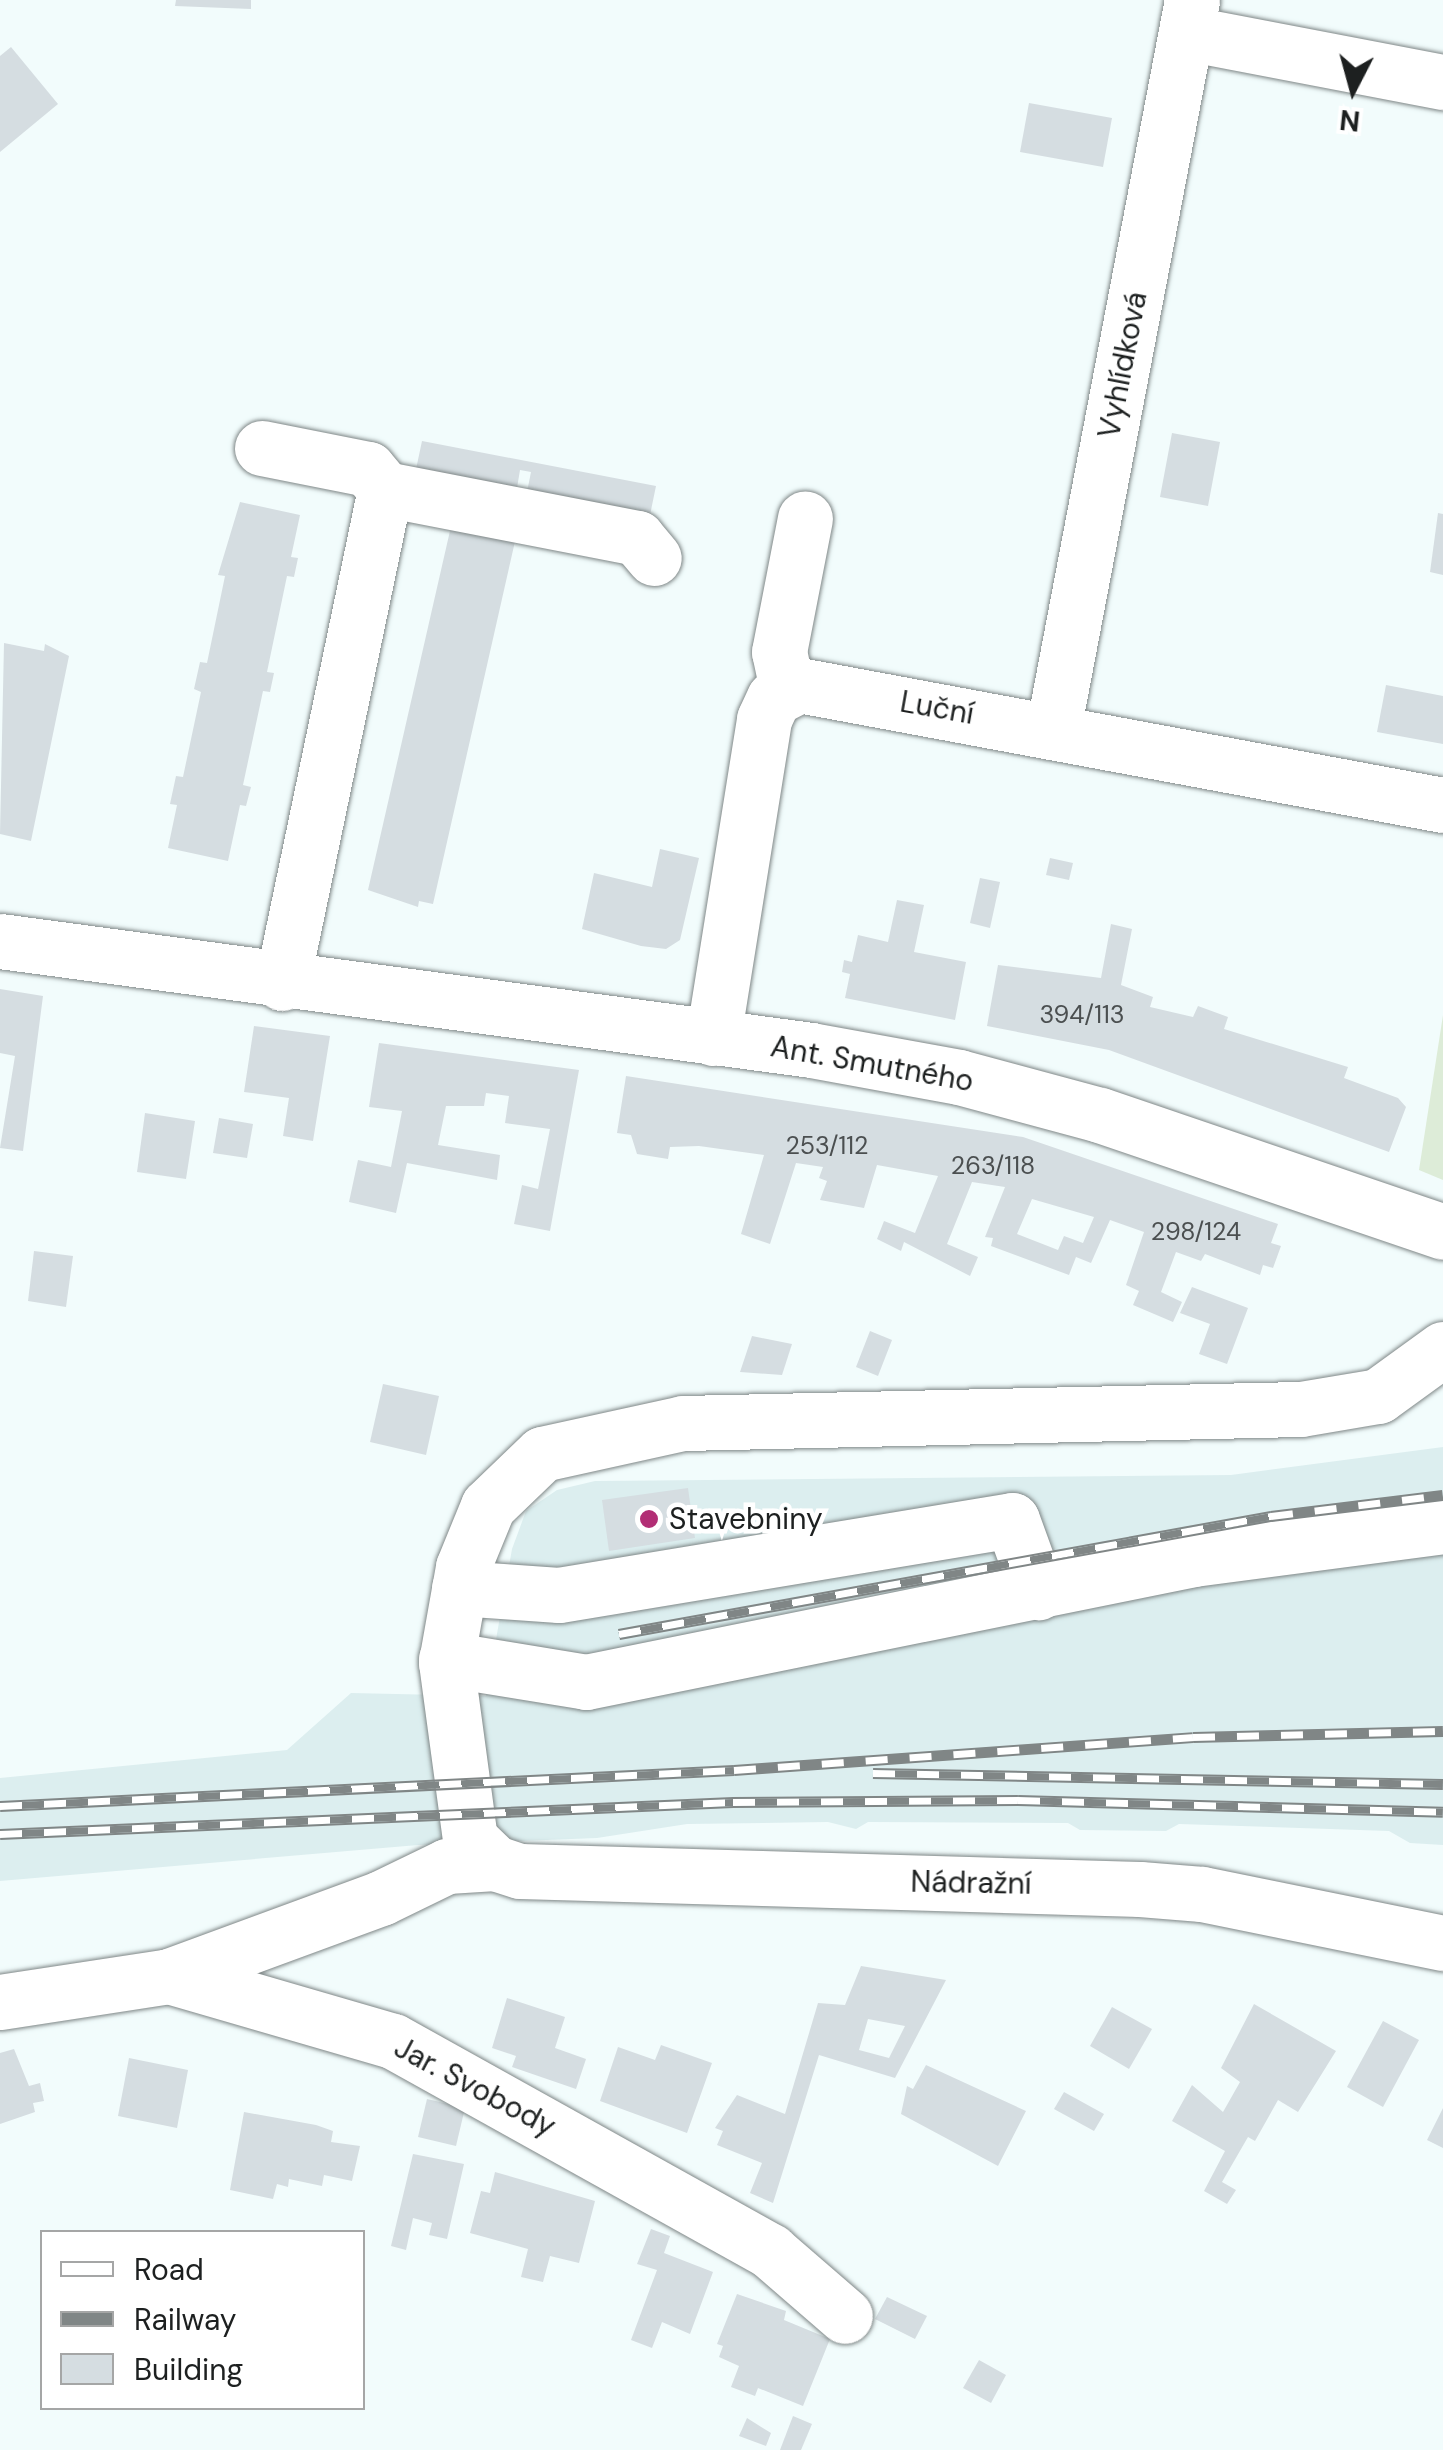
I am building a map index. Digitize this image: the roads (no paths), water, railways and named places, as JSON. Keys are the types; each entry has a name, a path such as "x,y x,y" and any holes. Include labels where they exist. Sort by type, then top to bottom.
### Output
{"street":[{"path":"1189,16 1443,82"},
{"name":"Vyhlídková","path":"1053,730 1189,16"},
{"path":"262,448 368,469 385,490 636,538 654,558"},
{"path":"282,983 385,490"},
{"path":"713,1038 764,719 774,698 788,690 779,652 804,518"},
{"name":"Luční","path":"788,690 812,686 1443,805"},
{"name":"Ant. Smutného","path":"0,941 282,983 713,1038 959,1077 1100,1115 1443,1232"},
{"path":"495,1863 470,1838 446,1659 458,1588 488,1506 511,1478 542,1454 683,1423 1300,1409 1378,1396 1443,1349"},
{"path":"458,1588 559,1595 1012,1520 1038,1592"},
{"path":"446,1659 586,1682 1194,1559 1443,1526"},
{"name":"Nádražní","path":"169,1976 381,1898 446,1866 495,1863 597,1875 1156,1890 1443,1943"},
{"name":"Jar. Svobody","path":"0,2002 169,1976 393,2041 770,2250 845,2316"}],"railway":[{"path":"619,1634 1271,1516 1443,1495"},
{"path":"0,1806 734,1770 1193,1737 1443,1731"},
{"path":"873,1773 1443,1784"},
{"path":"0,1834 733,1802 1018,1800 1443,1812"}],"place":[{"name":"Stavebniny","path":"649,1519"}]}
